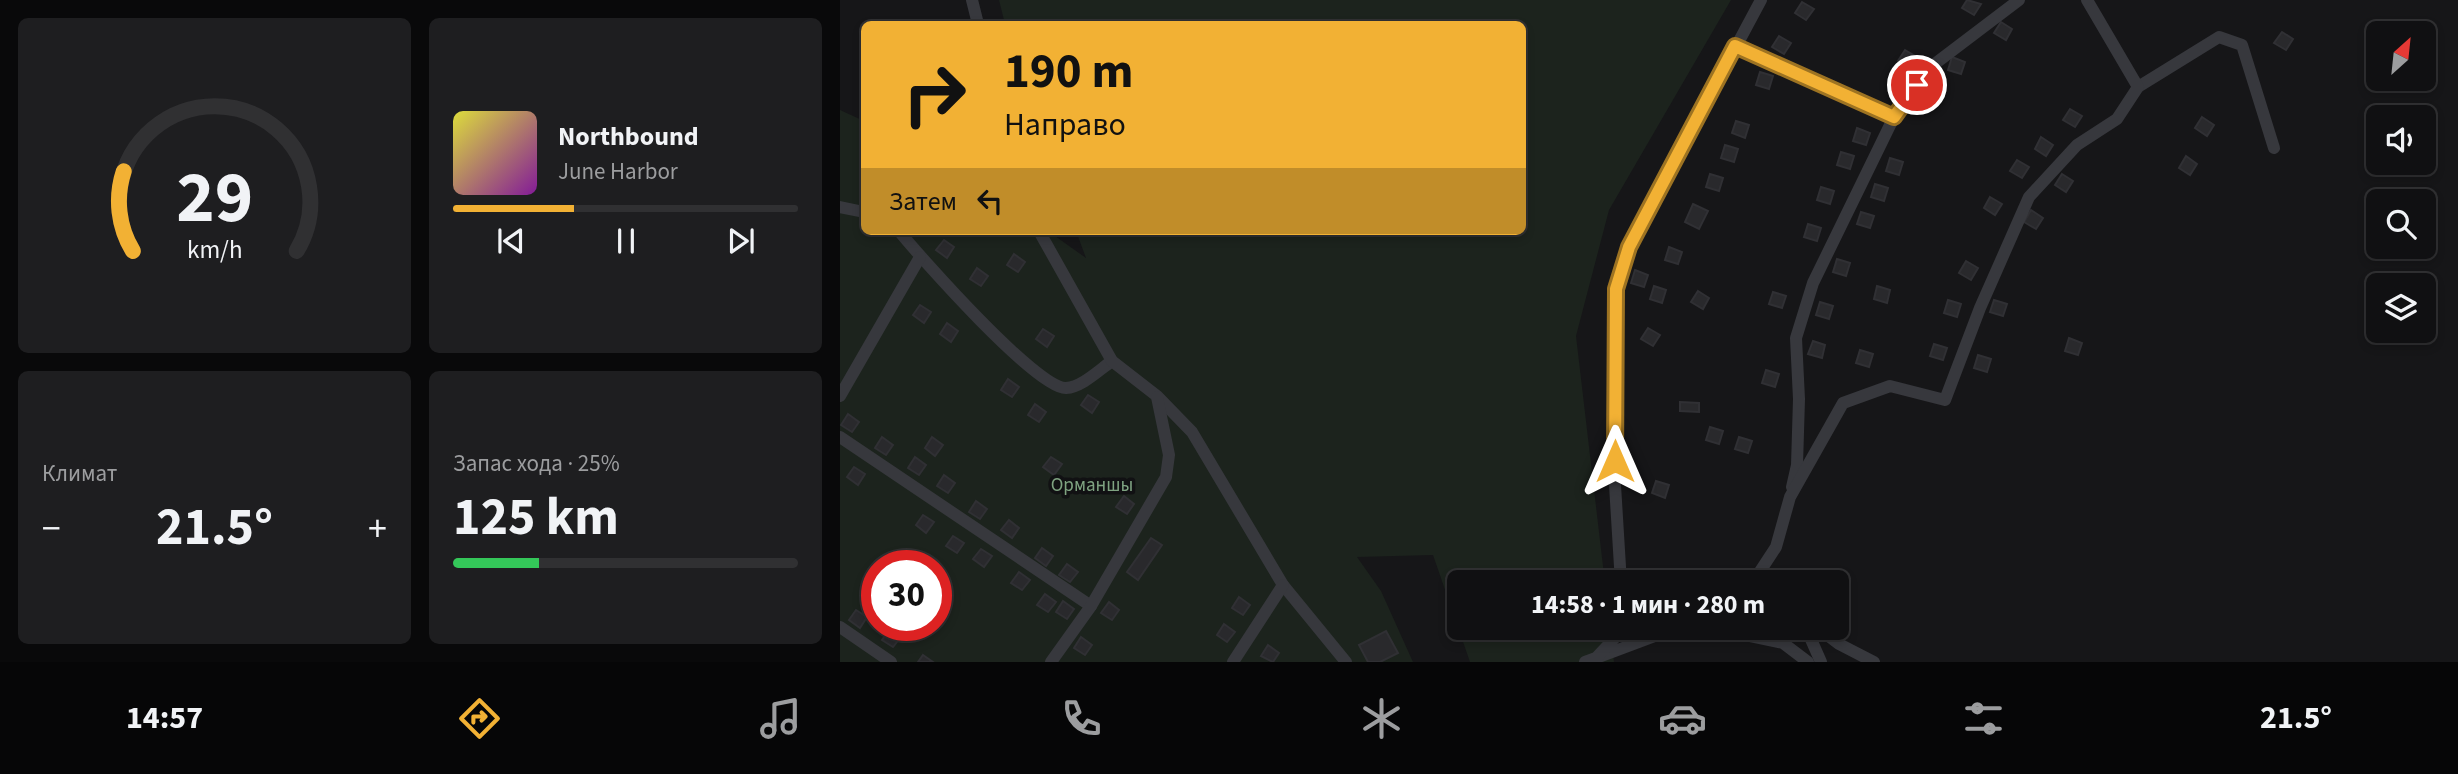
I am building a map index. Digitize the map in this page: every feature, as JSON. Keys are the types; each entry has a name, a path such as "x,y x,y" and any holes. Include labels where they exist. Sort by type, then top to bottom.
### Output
{"street":[{"path":"972,0 977,21"},
{"path":"1620,570 1615,485 1616,289 1629,247 1761,0"},
{"path":"1762,570 1776,547 1797,465 1800,399 1796,338 1813,283 1894,117 1928,69 2019,0"},
{"path":"2087,0 2138,87"},
{"path":"1790,497 1843,404 1890,386 1945,400 1980,308 2029,197 2077,145 2117,119 2138,87 2219,37 2242,45 2274,148"},
{"path":"1735,46 1894,117"},
{"path":"840,207 861,211"},
{"path":"902,235 920,257 1016,355 1052,383 1064,388 1074,386 1112,361"},
{"path":"1041,235 1112,361 1157,396 1192,432 1283,586 1346,662"},
{"path":"840,396 920,257"},
{"path":"1051,662 1091,606 1166,477 1169,455 1157,396"},
{"path":"840,437 1091,606"},
{"path":"1233,662 1283,586"},
{"path":"840,627 891,662"},
{"path":"1590,660 1655,636 1730,632 1783,643 1808,662"},
{"path":"1590,660 1613,640"},
{"path":"1811,640 1821,662"},
{"path":"1834,640 1874,662"}],"green space":[{"name":"Орманшы","path":"999,0 1731,0 1609,210 1576,336 1603,570 1447,570 1447,595 1433,555 1357,557 1381,591 1413,662 840,662 840,110 861,120 861,235 1054,235 1086,258 1077,235 1526,235 1526,21 1004,21"},
{"path":"1462,640 1611,640 1614,662 1470,662"}],"building":[{"path":"1967,0 1981,4 1974,15 1962,8"},
{"path":"1802,2 1814,9 1806,20 1795,13"},
{"path":"2001,22 2012,29 2006,40 1994,33"},
{"path":"2282,32 2293,39 2286,50 2274,43"},
{"path":"1779,36 1791,43 1784,54 1772,47"},
{"path":"1905,50 1917,57 1910,68 1898,61"},
{"path":"1952,57 1965,62 1961,74 1948,70"},
{"path":"1760,72 1773,76 1769,89 1756,85"},
{"path":"1930,86 1943,90 1939,102 1926,98"},
{"path":"2070,109 2082,116 2075,127 2063,120"},
{"path":"2202,117 2214,125 2207,136 2195,128"},
{"path":"1736,121 1749,125 1745,138 1732,133"},
{"path":"1857,128 1870,133 1866,145 1853,141"},
{"path":"2041,137 2053,145 2046,156 2035,149"},
{"path":"1725,145 1738,149 1734,162 1721,158"},
{"path":"1841,152 1854,156 1850,169 1837,165"},
{"path":"2186,156 2197,164 2190,175 2179,168"},
{"path":"1890,158 1903,162 1899,175 1886,171"},
{"path":"2017,160 2029,167 2022,178 2010,171"},
{"path":"1710,174 1723,178 1719,191 1706,187"},
{"path":"2062,174 2073,181 2066,192 2055,185"},
{"path":"1875,184 1888,188 1884,201 1871,197"},
{"path":"1821,187 1834,191 1830,204 1817,200"},
{"path":"1990,197 2002,204 1995,215 1984,208"},
{"path":"1693,204 1708,211 1699,229 1685,222"},
{"path":"2031,210 2043,218 2036,229 2024,222"},
{"path":"1861,212 1874,216 1870,228 1857,224"},
{"path":"1808,224 1821,228 1817,241 1804,237"},
{"path":"944,240 954,247 947,258 936,250"},
{"path":"1669,247 1682,252 1678,264 1665,260"},
{"path":"1014,254 1025,262 1018,272 1007,265"},
{"path":"1837,259 1850,263 1846,276 1833,272"},
{"path":"1966,261 1978,268 1971,280 1959,273"},
{"path":"977,268 988,276 981,286 970,279"},
{"path":"1635,270 1648,275 1644,287 1631,283"},
{"path":"1654,286 1666,290 1662,303 1650,299"},
{"path":"1877,286 1890,290 1887,303 1874,299"},
{"path":"1698,291 1709,298 1703,309 1691,302"},
{"path":"1773,292 1786,296 1782,308 1769,304"},
{"path":"1948,300 1961,304 1957,317 1944,313"},
{"path":"1994,300 2007,304 2003,316 1990,312"},
{"path":"1820,302 1833,306 1829,319 1816,315"},
{"path":"920,305 931,312 924,323 913,315"},
{"path":"947,323 958,331 951,342 940,334"},
{"path":"1648,328 1660,335 1653,346 1641,339"},
{"path":"1043,329 1054,336 1047,347 1036,339"},
{"path":"2069,338 2082,343 2078,355 2065,351"},
{"path":"1813,341 1825,345 1822,358 1808,354"},
{"path":"1934,344 1947,348 1943,360 1930,356"},
{"path":"1860,350 1873,354 1869,367 1856,363"},
{"path":"1978,355 1991,359 1987,372 1974,368"},
{"path":"1766,370 1779,374 1775,387 1762,383"},
{"path":"1008,379 1019,387 1012,397 1001,390"},
{"path":"1088,395 1099,402 1092,413 1081,405"},
{"path":"1680,402 1699,403 1699,412 1680,411"},
{"path":"1035,404 1046,412 1039,422 1028,415"},
{"path":"848,414 859,422 852,432 841,425"},
{"path":"1710,427 1723,431 1719,444 1706,440"},
{"path":"882,437 893,445 886,455 875,448"},
{"path":"932,437 943,445 935,456 925,448"},
{"path":"1739,437 1752,441 1748,453 1735,449"},
{"path":"915,457 926,465 919,475 908,468"},
{"path":"1051,457 1062,464 1054,475 1043,467"},
{"path":"854,467 865,474 858,485 847,477"},
{"path":"944,475 955,483 948,493 937,486"},
{"path":"1656,481 1669,485 1665,498 1652,493"},
{"path":"1124,496 1134,504 1127,514 1116,507"},
{"path":"976,501 987,509 980,519 969,512"},
{"path":"923,515 934,522 926,533 916,525"},
{"path":"1009,520 1019,528 1012,538 1001,530"},
{"path":"953,536 964,543 957,553 946,546"},
{"path":"1151,538 1162,545 1138,580 1127,572"},
{"path":"1042,548 1053,556 1046,566 1035,558"},
{"path":"981,549 992,556 984,567 973,559"},
{"path":"1067,564 1078,572 1070,582 1059,575"},
{"path":"1019,572 1030,580 1022,590 1011,583"},
{"path":"1045,594 1056,602 1048,612 1037,605"},
{"path":"1239,597 1250,605 1243,615 1232,608"},
{"path":"1063,601 1074,609 1067,619 1056,612"},
{"path":"1109,602 1119,610 1112,620 1101,613"},
{"path":"856,610 861,613 860,628 849,620"},
{"path":"1224,624 1235,632 1227,642 1217,635"},
{"path":"1386,631 1398,653 1380,662 1368,662 1359,645"},
{"path":"1081,637 1092,645 1085,655 1074,648"},
{"path":"884,641 898,641 893,647"},
{"path":"1268,645 1279,653 1273,662 1261,656"},
{"path":"923,655 933,662 918,662"}],"route":[{"path":"1615,461 1616,289 1629,247 1735,46 1894,117 1917,85"}]}
